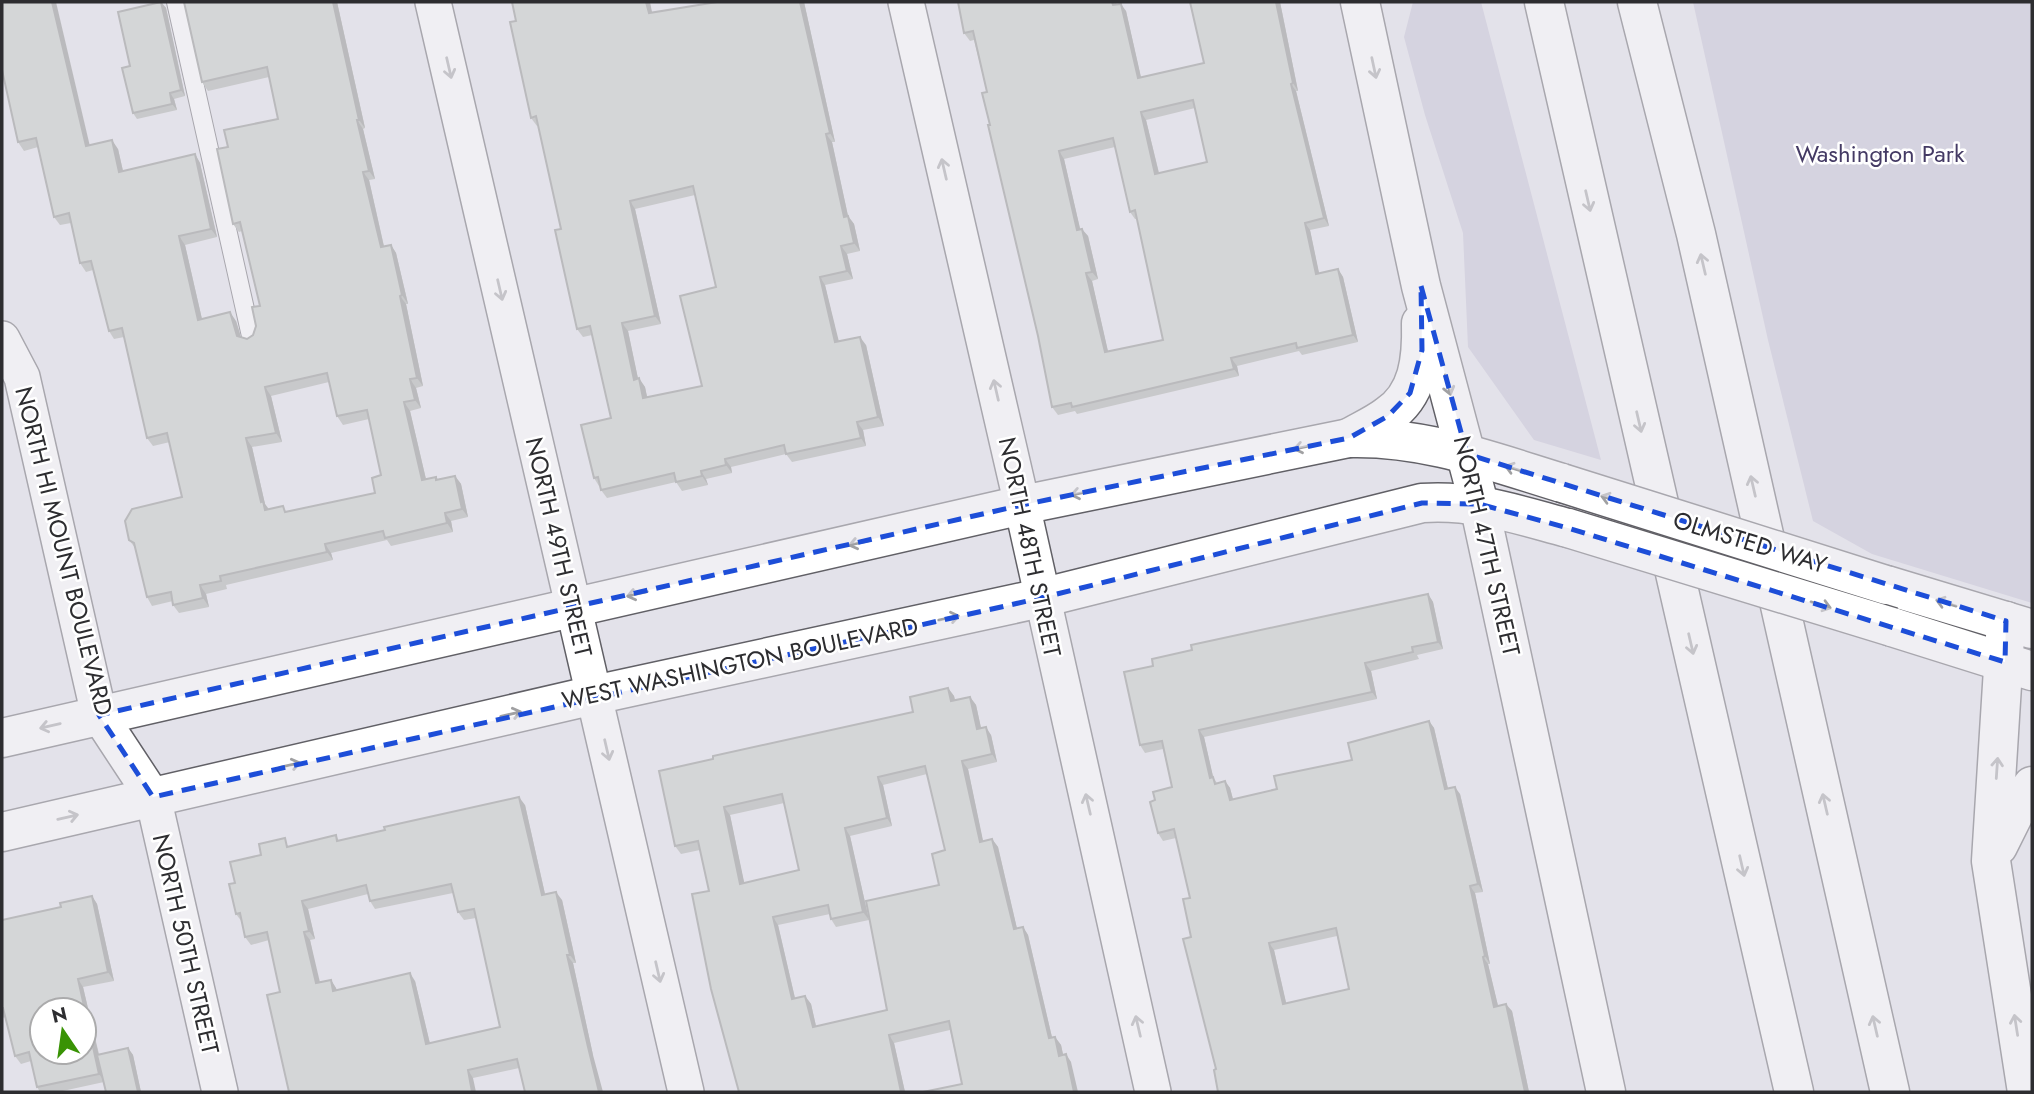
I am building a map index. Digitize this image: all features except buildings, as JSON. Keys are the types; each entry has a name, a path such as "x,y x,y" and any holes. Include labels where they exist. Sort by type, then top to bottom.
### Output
{"main road":[{"name":"NORTH 47TH STREET","path":"1360,2 1421,286 1479,504 1606,1092"},
{"path":"1520,2 1573,134"},
{"path":"1544,2 1794,1092"},
{"path":"1637,2 1696,234 1890,1092"},
{"path":"1349,438 1388,416 1410,393 1417,376 1422,350 1421,286"},
{"path":"2,738 1022,505 1349,438 1384,437 1467,454"},
{"name":"OLMSTED WAY","path":"1467,454 2019,625"},
{"name":"WEST WASHINGTON BOULEVARD","path":"2,832 594,695 1041,598 1412,505 1453,501 1479,504"},
{"name":"OLMSTED WAY","path":"1479,504 1568,528 2018,666"},
{"path":"2019,625 2018,666 1991,861 2027,1092"},
{"path":"1991,861 2019,804 2032,786"}],"street":[{"name":"NORTH 49TH STREET","path":"433,2 686,1092"},
{"name":"NORTH 48TH STREET","path":"906,2 1153,1092"},
{"name":"NORTH HI MOUNT BOULEVARD","path":"2,339 22,377 99,715 153,797"},
{"name":"NORTH 50TH STREET","path":"153,797 220,1092"}],"lane":[{"path":"176,2 251,336"}],"highlighted area":[{"path":"1421,286 1467,454 2006,621 2005,662 1568,528 1479,504 1422,503 1041,598 153,797 99,715 1022,505 1349,438 1388,416 1410,393 1422,350"}],"green space":[{"path":"1413,2 1481,2 1601,460 1534,440 1468,347 1463,233 1425,115 1404,37"},
{"name":"Washington Park","path":"1693,2 2032,2 2032,603 1872,554 1813,521 1768,340"}]}
